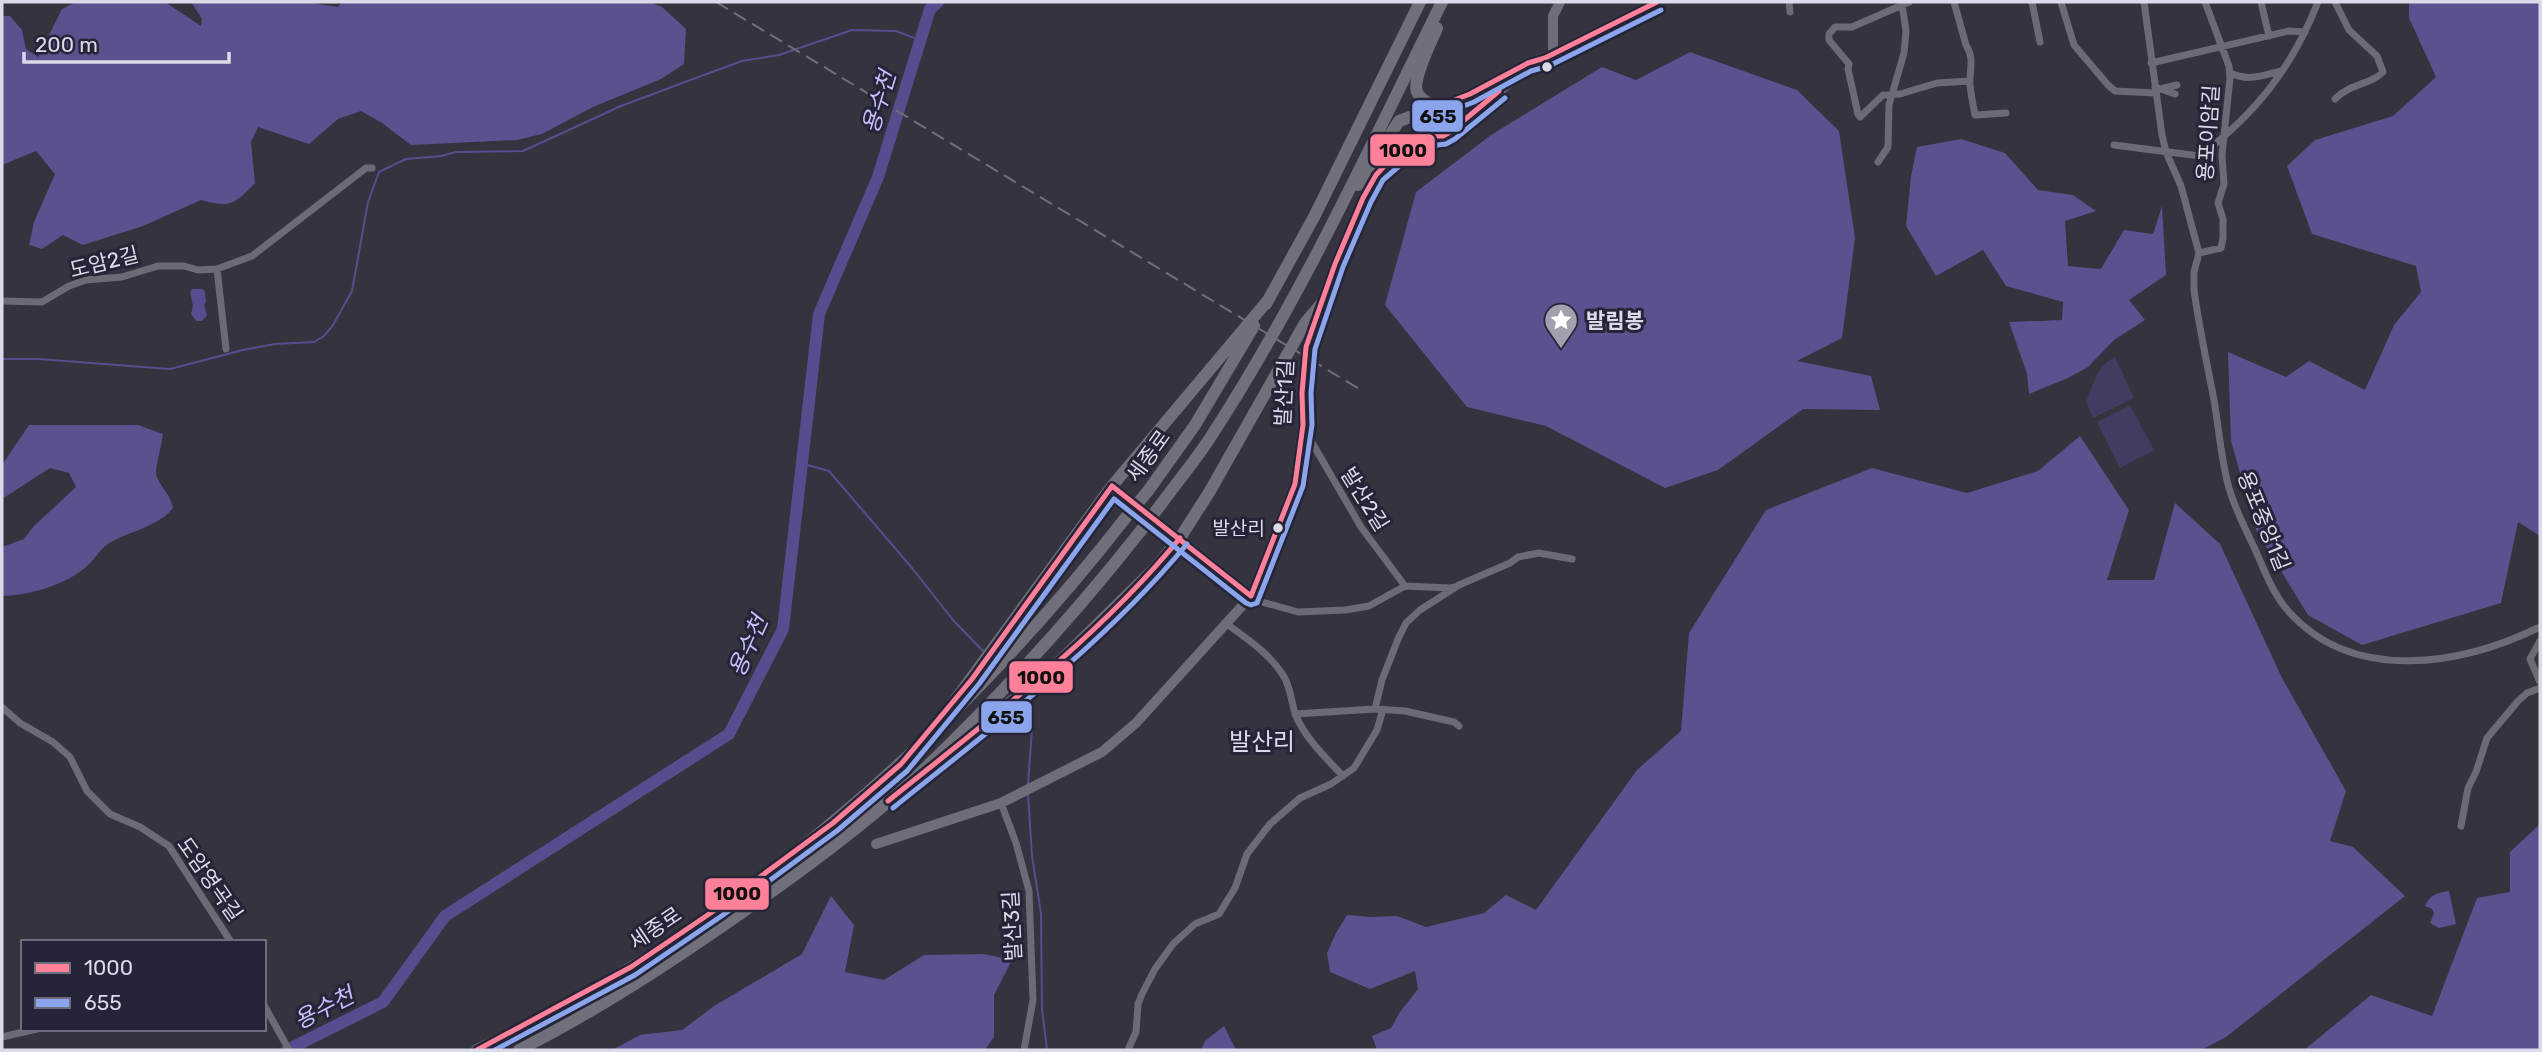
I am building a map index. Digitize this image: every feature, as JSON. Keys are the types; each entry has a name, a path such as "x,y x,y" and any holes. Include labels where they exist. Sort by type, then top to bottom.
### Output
{"highway":[{"name":"세종로","path":"477,1050 585,994 664,945 784,861 901,764 977,681 1022,642 1085,570 1148,491 1195,425 1314,216 1420,2"},
{"name":"세종로","path":"519,1050 626,991 729,922 846,837 1001,702 1163,503 1209,440 1268,343 1445,2"},
{"path":"1437,106 1421,98 1416,86 1445,2"},
{"path":"1328,228 1399,121 1410,117 1425,126"},
{"path":"977,681 1009,629 1112,486 1269,299"},
{"path":"1001,702 1049,672 1122,602 1180,538 1210,491 1305,323 1322,303"}],"street":[{"path":"1389,161 1415,142 1425,126 1425,117 1437,106 1470,94 1528,63 1549,56 1657,2"},
{"path":"1789,2 1790,12"},
{"path":"1954,2 1966,46 1970,51 1973,69 1970,81 1975,114 2006,113"},
{"path":"2032,2 2040,42"},
{"path":"2061,2 2074,45 2115,91 2158,90 2177,85"},
{"name":"용포중앙1길","path":"2144,2 2166,152 2181,186 2199,253 2194,272 2194,290 2229,489 2271,586 2288,611 2312,634 2336,649 2360,656 2402,661 2455,657 2510,641 2540,628"},
{"name":"용포이암길","path":"2199,253 2221,248 2223,238 2223,219 2218,202 2224,184 2224,138 2230,73 2205,2"},
{"path":"2261,2 2269,36"},
{"path":"2114,145 2200,156 2224,138 2263,100 2305,32 2318,2"},
{"path":"2335,2 2349,30 2377,56 2384,72 2379,77 2351,86 2335,99"},
{"path":"1389,161 1435,136 1443,136 1549,56 1553,16 1558,3"},
{"path":"1878,162 1888,147 1889,105 1892,93 1903,53 1906,3 1852,27 1835,27 1829,34 1829,40 1849,64 1860,117 1883,95 1892,93 1900,94 1937,83 1970,81"},
{"path":"2151,63 2289,31 2305,32"},
{"path":"2230,73 2242,79 2252,79 2282,71"},
{"path":"2158,90 2175,94"},
{"path":"1437,106 1452,113 1452,128"},
{"path":"1425,126 1435,136"},
{"name":"발산1길","path":"876,844 1002,803 1082,764 1121,737 1251,596 1294,484 1303,425 1302,393 1306,347 1335,264 1363,198 1376,175 1389,161"},
{"name":"도암2길","path":"2,300 42,302 77,282 122,277 158,267 217,269 252,256 366,168 372,168"},
{"path":"217,269 226,349"},
{"name":"발산2길","path":"1303,425 1361,527 1405,586"},
{"path":"1112,486 1251,596 1262,602 1298,612 1369,606 1405,586 1450,589 1518,557 1539,553 1572,559"},
{"path":"1128,1050 1136,1032 1138,1004 1155,969 1173,944 1195,924 1219,914 1234,888 1247,854 1270,824 1300,798 1354,768 1377,730 1390,659 1406,623 1430,602 1459,585"},
{"path":"1227,624 1276,665 1285,677 1295,714 1315,746 1343,776"},
{"path":"2540,641 2530,659 2540,682"},
{"path":"2461,825 2468,788 2479,765 2487,738 2518,701 2527,693 2540,688"},
{"name":"도암영곡길","path":"2,707 20,723 53,742 70,757 87,791 110,814 140,827 169,846 230,940"},
{"path":"1295,714 1379,709 1405,711 1454,722 1459,726"},
{"name":"발산3길","path":"1002,803 1029,891 1033,1000 1024,1050"},
{"path":"266,1009 289,1050"},
{"path":"2,1037 28,1031"}],"shaded area":[{"path":"76,2 165,2 201,26 202,19 191,2 306,2 338,7 342,2 649,2 662,7 686,29 684,64 661,79 593,107 542,134 517,140 411,145 361,111 338,119 309,144 258,127 251,142 255,183 231,203 219,204 201,200 143,226 83,245 63,235 42,249 29,245 34,222 55,174 36,151 2,165 2,16 10,16 22,30 26,49 38,57 62,9"},
{"path":"2409,2 2540,2 2540,536 2518,522 2501,603 2362,645 2308,615 2257,532 2231,441 2228,352 2286,377 2309,361 2365,390 2394,325 2421,292 2416,266 2312,234 2287,166 2315,140 2393,116 2436,77 2409,18"},
{"path":"1690,52 1797,90 1839,131 1855,238 1842,338 1797,361 1871,376 1880,410 1803,409 1718,470 1665,488 1546,426 1467,407 1385,305 1416,192 1491,135 1602,67 1636,80"},
{"path":"1961,139 2005,153 2038,190 2073,195 2096,211 2065,221 2068,266 2101,269 2124,230 2153,234 2162,206 2166,275 2129,300 2145,320 2114,340 2088,367 2029,394 2027,374 2009,322 2062,320 2063,302 2006,286 1983,250 1936,276 1906,226 1917,147"},
{"path":"192,289 205,291 204,305 207,315 202,321 196,321 191,314"},
{"path":"2115,357 2134,398 2093,418 2086,402 2100,370"},
{"path":"2130,405 2154,450 2120,468 2097,422"},
{"path":"29,425 138,425 163,434 156,473 173,508 153,524 107,544 88,565 70,578 36,591 2,596 2,547 24,539 34,526 76,487 69,473 50,468 2,499 2,465"},
{"path":"2080,436 2129,510 2107,580 2154,580 2175,503 2220,544 2282,678 2346,791 2330,841 2353,847 2405,896 2226,1037 2201,1050 1377,1050 1372,1036 1391,1028 1418,989 1415,971 1370,989 1330,972 1327,953 1347,915 1397,916 1426,927 1484,913 1506,895 1536,910 1637,770 1681,731 1689,633 1766,510 1872,468 1967,493 2038,471"},
{"path":"2540,824 2540,1050 2304,1050 2371,995 2432,1016 2477,898 2510,892 2510,852"},
{"path":"2449,891 2456,924 2439,928 2430,923 2434,913 2425,906 2435,895"},
{"path":"831,896 854,925 845,972 884,980 924,955 984,954 1012,960 994,995 994,1037 985,1050 612,1050 640,1035 682,1030 714,1006 802,954"},
{"path":"1224,1026 1236,1050 1201,1050 1205,1041"}],"waterway":[{"name":"용수천","path":"287,1050 383,1002 445,916 729,734 783,629 819,314 878,177 930,9 938,2"},
{"path":"2,359 38,359 170,369 243,350 275,344 314,342 324,336 333,325 352,291 368,202 379,172 406,159 456,152 523,151 621,106 742,61 779,55 852,30 896,31 922,41"},
{"path":"800,463 829,471 953,620 984,652"},
{"path":"1027,697 1032,728 1028,785"},
{"path":"1028,794 1032,856 1041,914 1042,1009 1047,1050"}],"railway":[{"path":"716,2 1361,390"}],"transit line":[{"name":"1000","path":"477,1050 631,967 718,908 833,823 901,764 972,679 1112,486 1251,596 1295,484 1303,425 1302,393 1306,347 1335,264 1363,198 1376,175 1421,135 1428,110 1470,94 1528,63 1545,58 1657,2"},
{"name":"655","path":"495,1050 635,975 723,915 838,830 907,771 979,684 1114,499 1246,603 1257,603 1303,486 1312,425 1311,393 1315,349 1343,267 1383,180 1428,141 1435,117 1474,102 1531,71 1549,66 1661,10"},
{"name":"1000","path":"1409,151 1435,136 1450,132 1499,91"},
{"name":"655","path":"1413,159 1437,145 1455,139 1505,98"},
{"name":"1000","path":"888,801 1003,709 1078,644 1148,575 1180,538"},
{"name":"655","path":"893,808 1009,715 1084,650 1120,617 1187,544"}],"place":[{"name":"발림봉","path":"1561,350"},
{"name":"발산리","path":"1278,528"}],"district":[{"name":"발산리","path":"1262,742"}]}
